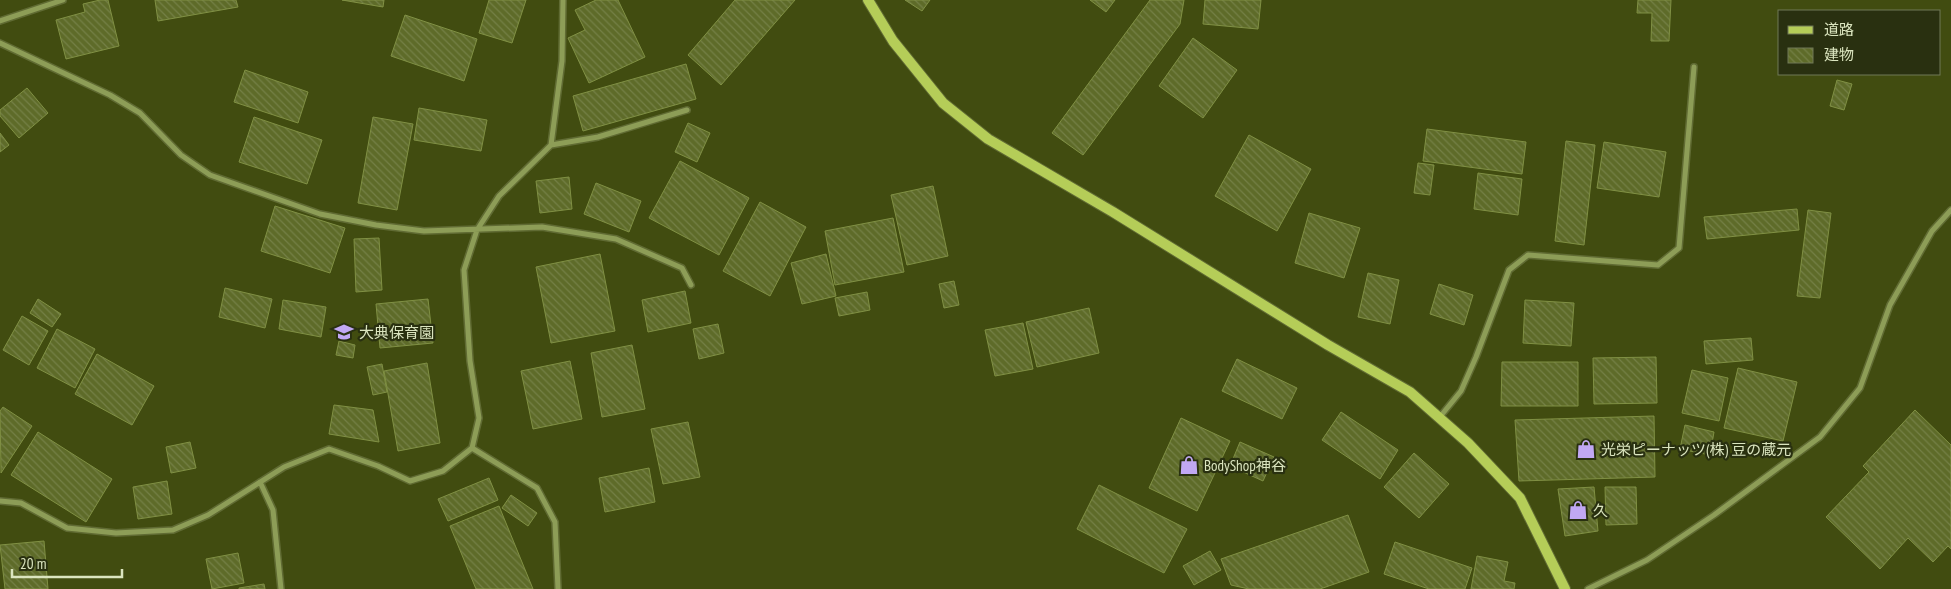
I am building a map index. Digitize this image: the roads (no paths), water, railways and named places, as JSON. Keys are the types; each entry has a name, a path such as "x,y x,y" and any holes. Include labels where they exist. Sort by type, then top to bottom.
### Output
{"street":[{"path":"0,21 63,0"},
{"path":"551,145 562,61 563,0"},
{"path":"868,0 893,41 943,103 988,139 1113,212 1328,345 1410,392 1468,443 1520,498 1565,589"},
{"path":"0,43 110,95 140,113 181,155 210,175 320,214 376,225 424,231 542,227 616,239 682,268 691,285"},
{"path":"1439,418 1461,391 1509,270 1528,255 1658,265 1679,248 1694,67"},
{"path":"0,501 21,503 67,528 116,533 173,530 208,514 284,467 329,449 378,466 410,481 443,471 472,448 479,418 470,361 464,270 477,230 499,196 551,145 598,137 687,110"},
{"path":"1588,589 1647,560 1714,515 1820,437 1860,388 1890,305 1932,231 1951,210"},
{"path":"472,448 537,488 555,522 558,589"},
{"path":"260,482 273,510 280,589"}],"place":[{"name":"大典保育園","path":"344,332"},
{"name":"光栄ピーナッツ(株) 豆の蔵元","path":"1586,449"},
{"name":"BodyShop神谷","path":"1189,465"},
{"name":"久","path":"1578,510"}]}
